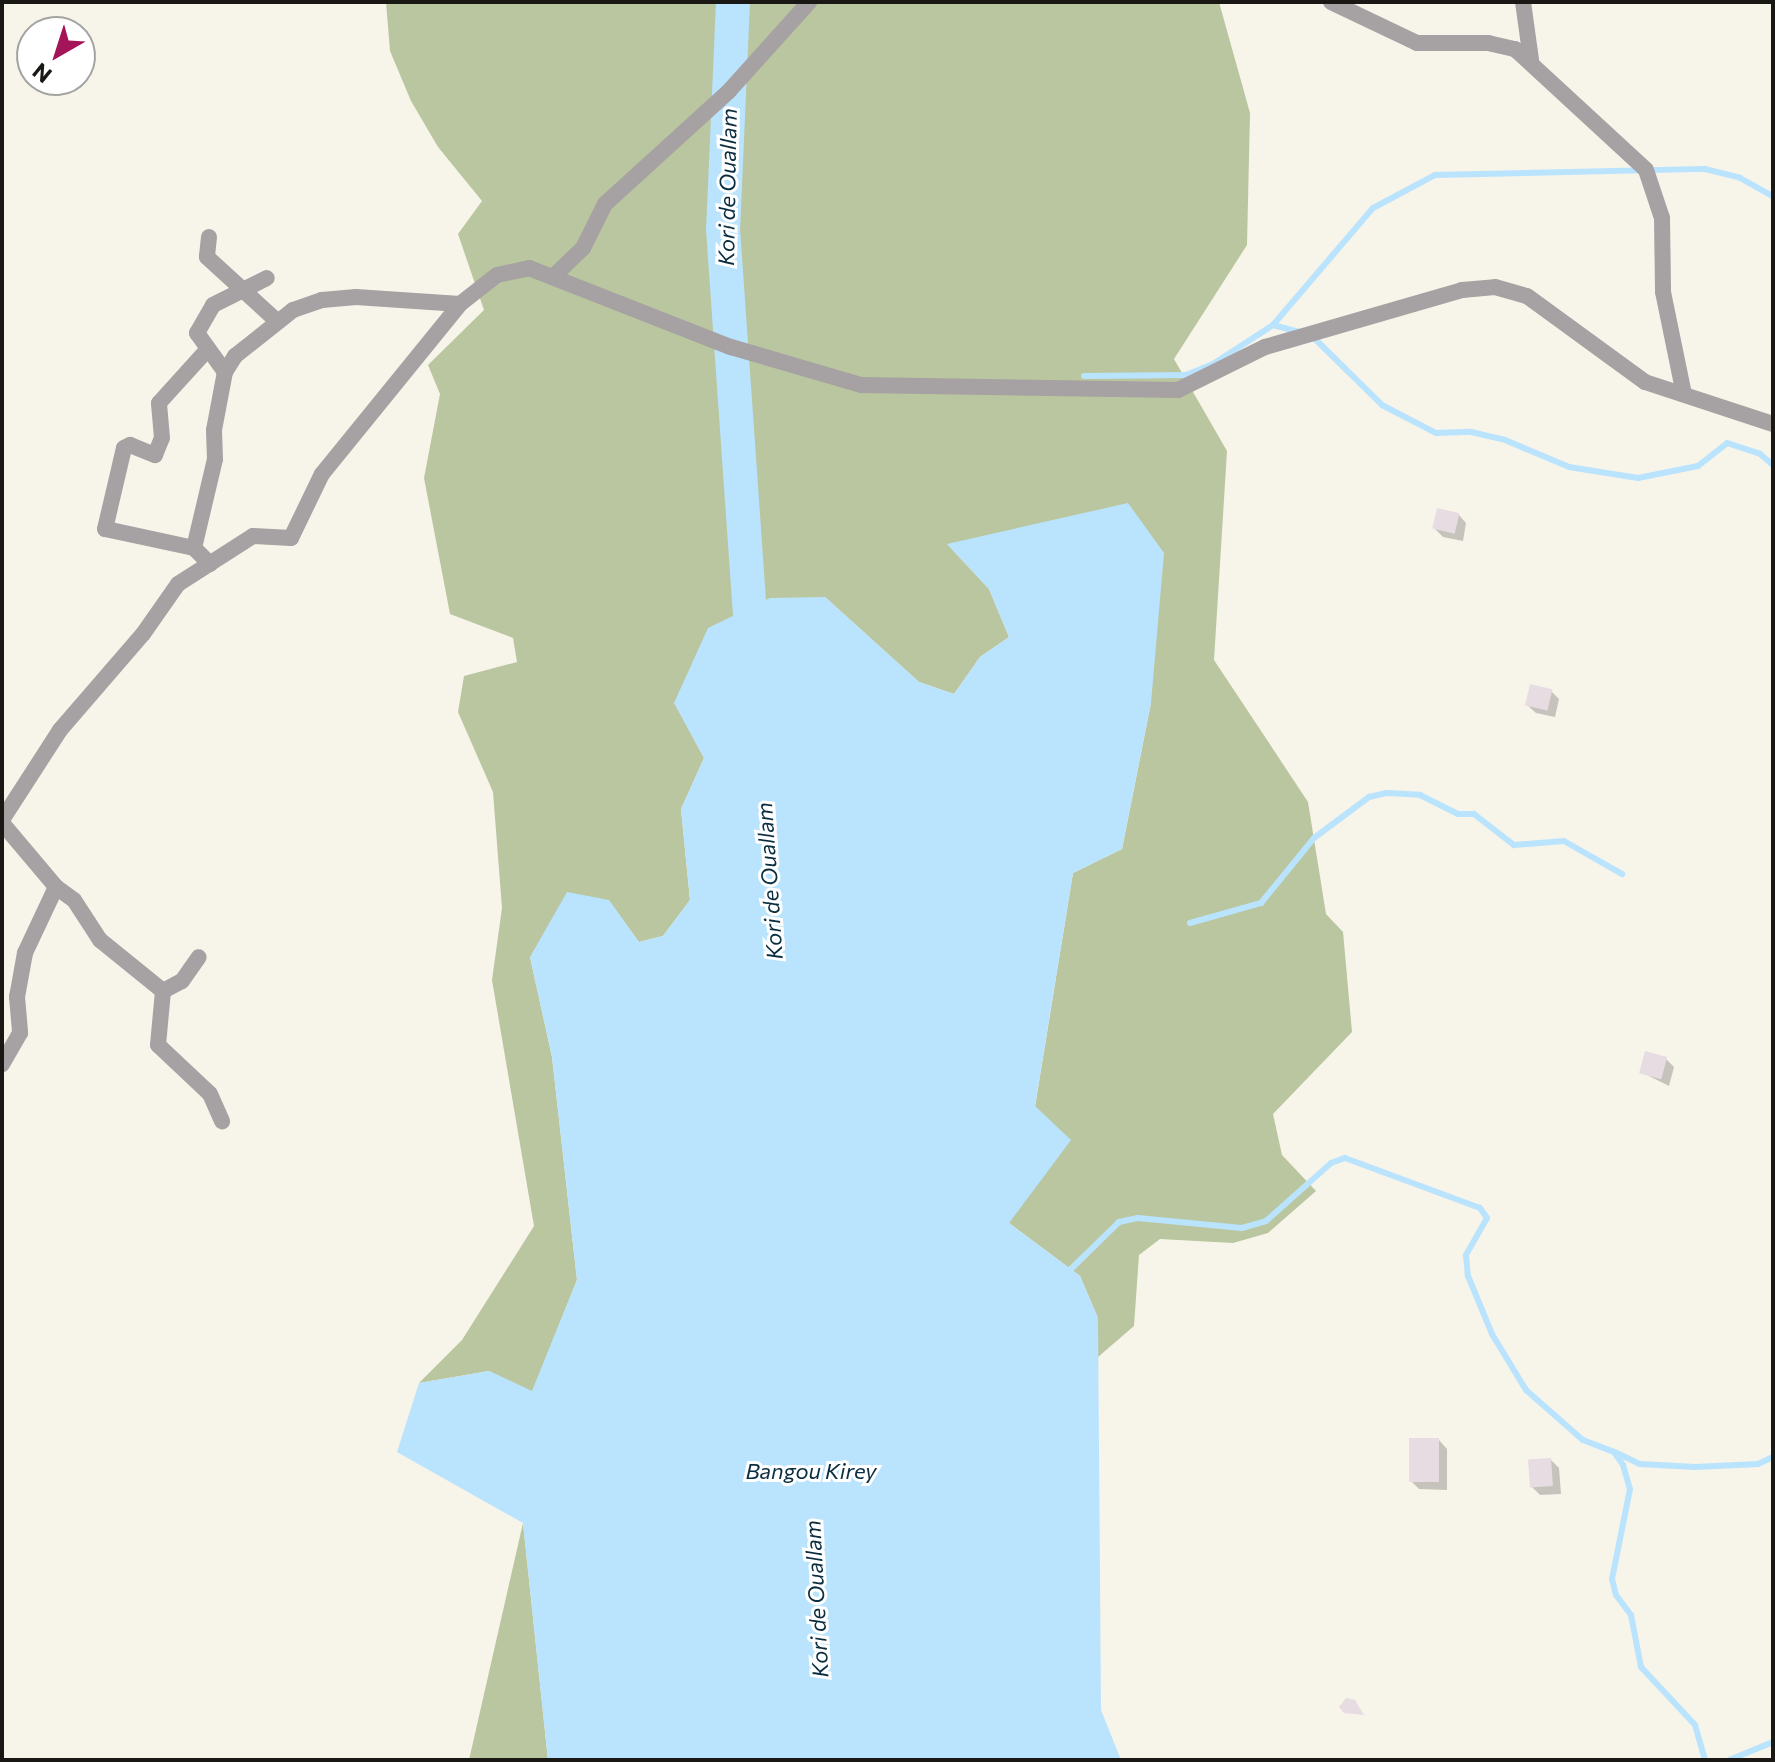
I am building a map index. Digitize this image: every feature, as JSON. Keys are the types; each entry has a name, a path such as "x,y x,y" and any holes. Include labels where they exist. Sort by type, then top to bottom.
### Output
{"street":[{"path":"555,275 583,248 605,204 729,91 809,2"},
{"path":"1331,2 1417,43 1488,43 1515,49 1531,60 1653,180 1663,233 1663,292 1684,394"},
{"path":"1523,2 1531,60"},
{"path":"209,237 207,257 278,322"},
{"path":"163,991 100,940 74,900 56,887 2,822 90,692 143,634 178,584 210,564 225,550 253,536 291,538 322,474 460,304 497,275 529,268 555,275 731,347 861,385 1178,390 1265,347 1462,290 1495,287 1527,296 1645,382 1773,424"},
{"path":"225,372 197,333 213,305 267,278"},
{"path":"194,548 208,500 225,372 246,346 278,322 322,300 356,297 460,304"},
{"path":"208,349 159,403 162,438 155,455 130,445 124,448 105,529 194,548 210,564"},
{"path":"2,1064 20,1033 17,997 25,953 56,887"},
{"path":"163,991 182,981 199,957"},
{"path":"163,991 158,1045 210,1094 222,1121"}],"green space":[{"path":"386,2 1219,2 1250,113 1247,245 1174,359 1227,451 1214,660 1308,802 1326,914 1343,932 1352,1032 1273,1114 1282,1155 1316,1191 1268,1233 1233,1243 1160,1239 1139,1255 1134,1326 1098,1357 1098,1318 1080,1276 1009,1223 1035,1182 1035,1107 1073,873 1122,849 1151,703 948,545 989,589 1009,637 980,657 954,694 919,682 825,597 674,702 704,758 681,809 690,900 663,936 639,942 609,901 530,957 552,1057 577,1280 532,1392 489,1371 419,1383 462,1340 534,1226 492,980 502,908 493,792 458,712 464,676 517,662 513,638 450,614 424,478 440,394 428,365 484,310 458,234 482,201 438,147 411,101 390,51"},
{"path":"523,1523 548,1760 469,1760"}],"water":[{"name":"Bangou Kirey","path":"1128,503 1164,553 1151,703 1122,849 1073,873 1035,1106 1071,1140 1009,1223 1080,1276 1098,1318 1101,1710 1121,1760 548,1760 523,1523 397,1452 419,1383 489,1371 532,1391 577,1280 552,1057 530,957 567,892 609,900 639,942 663,936 690,900 681,809 704,758 674,703 708,628 770,598 825,597 919,682 954,694 980,657 1009,637 989,589 947,544"}],"building":[{"path":"1437,508 1459,513 1455,534 1432,528"},
{"path":"1530,684 1552,689 1547,711 1525,705"},
{"path":"1645,1051 1667,1057 1661,1079 1639,1073"},
{"path":"1409,1438 1439,1438 1439,1482 1409,1482"},
{"path":"1551,1458 1553,1486 1530,1488 1528,1460"},
{"path":"1346,1698 1355,1700 1364,1715 1344,1713 1339,1707"}],"waterway":[{"name":"Kori de Ouallam","path":"733,2 723,229 753,654"},
{"path":"1084,376 1186,375 1213,364 1273,325 1373,208 1435,175 1705,169 1740,178 1773,196"},
{"path":"1273,325 1300,332"},
{"path":"1311,335 1382,405 1436,433 1471,432 1505,440 1569,467 1638,478 1698,466 1727,443 1760,454 1773,465"},
{"path":"1190,923 1261,903 1314,838 1369,797 1387,793 1420,795 1458,814 1474,814 1514,845 1564,841 1622,874"},
{"path":"1071,1269 1119,1222 1138,1218 1242,1228 1266,1221 1331,1163 1345,1158 1480,1208 1487,1218 1466,1255 1468,1276 1492,1334 1526,1390 1583,1440 1614,1452 1623,1465 1630,1489 1612,1579 1616,1595 1631,1615 1641,1667 1695,1725 1705,1760"},
{"path":"1617,1453 1640,1464 1695,1467 1758,1464 1773,1457"},
{"path":"1729,1760 1773,1742"}]}
